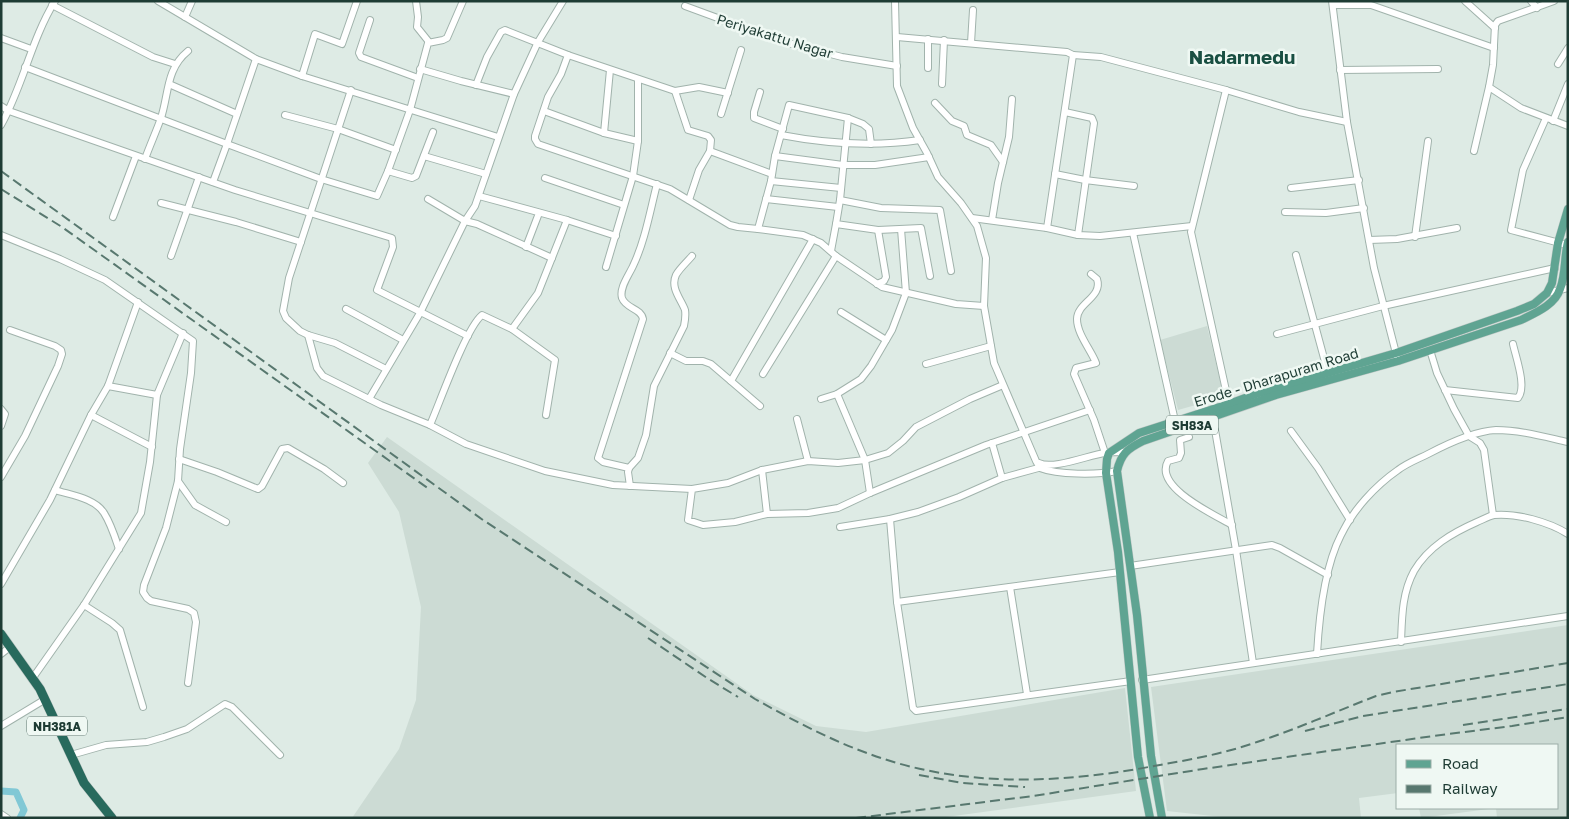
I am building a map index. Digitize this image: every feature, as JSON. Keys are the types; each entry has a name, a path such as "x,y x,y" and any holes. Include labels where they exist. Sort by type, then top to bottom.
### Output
{"highway":[{"name":"NH381A","path":"1,634 40,689 84,783 112,818"}],"main road":[{"path":"1547,293 1552,283 1558,243 1568,208"},
{"path":"1564,289 1567,244"},
{"name":"Erode - Dharapuram Road","path":"1125,452 1143,441 1276,395 1398,362 1533,314 1554,299 1564,289"},
{"name":"Erode - Dharapuram Road","path":"1107,453 1139,433 1256,394 1396,353 1517,311 1534,304 1547,293"},
{"path":"1125,452 1120,458 1117,471 1137,615 1151,756 1162,818"},
{"path":"1107,453 1106,474 1120,572 1138,757 1150,818"}],"street":[{"path":"158,1 256,59 302,76 498,136"},
{"path":"185,17 192,1"},
{"path":"302,76 315,34 342,44 357,1"},
{"path":"416,1 417,27 429,42"},
{"path":"429,42 447,38 463,1"},
{"path":"369,399 420,313 479,196 498,136 514,94 538,42 563,1"},
{"path":"895,1 898,86 913,128 938,177 961,202 977,226 986,258 984,306 994,363 1036,461 1042,467 1059,473 1106,474 1117,471"},
{"path":"1465,1 1495,28"},
{"path":"1530,1 1537,8"},
{"path":"1474,151 1489,87 1495,28 1498,22 1554,1"},
{"path":"1,125 9,111 31,49 53,3 153,57 175,64"},
{"path":"1398,362 1383,306 1347,122 1333,3 1371,5 1494,48"},
{"name":"Periyakattu Nagar","path":"685,6 780,40 842,57 897,66"},
{"path":"971,43 972,10"},
{"path":"370,20 360,53 361,57 418,78"},
{"path":"476,85 487,57 502,30 507,30 568,55 675,91 699,87 728,93"},
{"path":"896,37 1101,56 1226,90 1290,110 1347,122"},
{"path":"1,38 31,49"},
{"path":"928,39 928,68"},
{"path":"942,84 944,40"},
{"path":"25,67 322,179 377,196 410,110 429,42"},
{"path":"1558,64 1568,48"},
{"path":"721,114 741,50"},
{"path":"145,159 161,118 175,64 188,51"},
{"path":"1047,228 1073,54"},
{"path":"568,55 561,74 548,97 535,136 538,144 657,184 680,194 714,217 730,225 803,235 813,239 882,288 956,304 984,306"},
{"path":"213,182 256,59"},
{"path":"420,69 514,94"},
{"path":"1340,70 1438,69"},
{"path":"604,133 610,70"},
{"path":"606,267 633,176 638,141 638,79"},
{"path":"169,84 237,114"},
{"path":"1567,244 1511,230 1523,170 1568,84"},
{"path":"1489,87 1521,108 1568,126"},
{"path":"351,90 289,278 283,311 284,316 290,322 308,335 335,343 386,369"},
{"path":"1226,90 1191,232 1229,404"},
{"path":"675,91 685,126 690,131 710,138 710,151 699,170 689,200"},
{"path":"760,92 754,118 782,132 829,143 888,144 920,140"},
{"path":"992,220 998,183 1009,137 1012,99"},
{"path":"935,104 952,121 964,126 967,135 991,145 1003,162"},
{"path":"758,230 789,105 848,118 863,124 869,129 871,144"},
{"path":"1,106 9,111 213,182 392,238 394,245 377,290 468,336"},
{"path":"544,111 604,133 638,141"},
{"path":"1065,112 1088,116 1094,119 1078,236"},
{"path":"285,115 338,129 396,150"},
{"path":"763,374 834,253 848,118"},
{"path":"388,171 415,178 433,132"},
{"path":"1415,237 1428,141"},
{"path":"710,151 772,177 841,188"},
{"path":"112,217 136,156"},
{"path":"424,156 486,174"},
{"path":"775,156 843,165 876,166 929,157"},
{"path":"1055,174 1134,186"},
{"path":"171,256 199,177"},
{"path":"545,178 624,205"},
{"path":"1291,188 1359,180"},
{"path":"629,468 603,462 598,458 643,321 641,313 626,304 622,294 624,284 638,256 657,184"},
{"path":"479,196 567,220 616,236"},
{"path":"428,199 465,221 477,224 552,258"},
{"path":"766,199 881,208 940,210 951,271"},
{"path":"161,202 301,242"},
{"path":"1285,212 1326,213 1364,208"},
{"path":"526,247 539,212"},
{"path":"972,218 1047,228 1078,236 1100,236 1192,226"},
{"path":"512,329 538,293 567,220"},
{"path":"836,224 878,230 921,228 930,276"},
{"path":"1369,240 1415,237 1457,228"},
{"path":"821,399 837,394 861,379 866,374 892,330 906,293 900,229"},
{"path":"877,284 886,278 878,230"},
{"path":"1133,233 1175,421"},
{"path":"1,235 82,268 116,286 191,338 193,345 191,374 179,459 178,481 166,528 143,592 151,601 188,608 196,616 188,683"},
{"path":"731,381 813,239"},
{"path":"1296,255 1328,374"},
{"path":"630,486 629,468 641,452 649,425 654,386 684,326 685,310 674,283 676,276 692,256"},
{"path":"1277,334 1383,306 1555,268"},
{"path":"1091,274 1097,279 1098,286 1092,298 1079,311 1077,320 1080,331 1096,364 1076,368 1074,372 1107,453"},
{"path":"1547,293 1564,289"},
{"path":"1,584 55,490 91,415 108,386 138,302"},
{"path":"346,309 403,340"},
{"path":"841,312 886,340"},
{"path":"430,425 468,336 482,315 512,329 555,360 546,414"},
{"path":"1,477 25,436 62,354 61,350 54,346 10,330"},
{"path":"32,679 84,605 141,513 152,447 157,395 183,333"},
{"path":"308,335 320,373 405,416 430,425 466,444 544,471 587,481 630,486 692,489 728,483 762,470 808,461 838,463 865,460 888,453 916,427 1003,384"},
{"path":"1445,390 1518,398 1522,384 1513,344"},
{"path":"926,364 991,346"},
{"path":"1430,350 1445,390 1469,436 1480,444 1484,450 1493,515"},
{"path":"670,353 686,361 703,361 711,364 760,406"},
{"path":"108,386 157,395"},
{"path":"837,394 865,460 870,493"},
{"path":"1,409 5,414 1,426"},
{"path":"692,489 688,520 703,525 735,522 767,514 808,513 838,508 870,493 992,444 1090,410"},
{"path":"91,415 152,447"},
{"path":"798,420 808,461"},
{"path":"1215,430 1253,663"},
{"path":"1316,654 1320,616 1328,575 1340,536 1350,520 1378,485 1399,469 1444,446 1469,436 1496,430 1536,435 1568,442"},
{"path":"1291,431 1318,468 1350,520"},
{"path":"1189,437 1180,440 1181,453 1179,458 1168,461 1166,465 1172,486 1182,495 1232,525"},
{"path":"992,444 1002,478"},
{"path":"179,459 258,489 262,486 281,452 288,448 324,468 343,483"},
{"path":"840,527 890,519 918,512 1002,478 1042,467 1107,453 1125,452"},
{"path":"762,470 767,514"},
{"path":"178,481 195,505 226,522"},
{"path":"55,490 86,500 99,507 107,518 119,549"},
{"path":"1401,642 1405,594 1415,570 1434,547 1454,532 1493,515 1523,517 1558,528 1568,534"},
{"path":"890,519 897,602 914,710 919,711 1027,694 1131,681"},
{"path":"1130,566 1272,546 1280,548 1328,575"},
{"path":"897,602 1120,572"},
{"path":"1010,587 1027,694"},
{"path":"84,605 120,630 143,707"},
{"path":"1142,680 1568,616"},
{"path":"1,654 10,647"},
{"path":"1,726 44,700"},
{"path":"70,755 106,745 147,742 164,737 187,729 225,704 232,707 280,755"},
{"path":"1,814 7,818"}],"shaded area":[{"path":"1207,326 1224,397 1178,410 1160,340"},
{"path":"387,437 753,695 816,726 866,732 1125,688 1136,791 939,818 352,818 399,749 416,700 421,607 399,512 368,463"},
{"path":"1568,625 1568,818 1497,818 1496,809 1559,809 1559,744 1396,744 1396,793 1359,798 1361,818 1231,818 1167,811 1151,687"},
{"path":"1419,809 1488,809 1421,818"}],"waterway":[{"path":"1,791 16,792 24,810 20,818"}],"railway":[{"path":"1,171 483,520 755,699 838,741 902,764 937,772 1009,779 1046,779 1118,772 1193,759 1244,746 1376,696 1568,663"},
{"path":"1,189 62,227 429,489"},
{"path":"648,638 738,697"},
{"path":"1305,731 1363,716 1568,684"},
{"path":"1463,725 1567,709"},
{"path":"856,818 1033,796 1203,769 1568,717"},
{"path":"919,775 962,783 1025,787"}],"district":[{"name":"Nadarmedu","path":"1242,56"}]}
